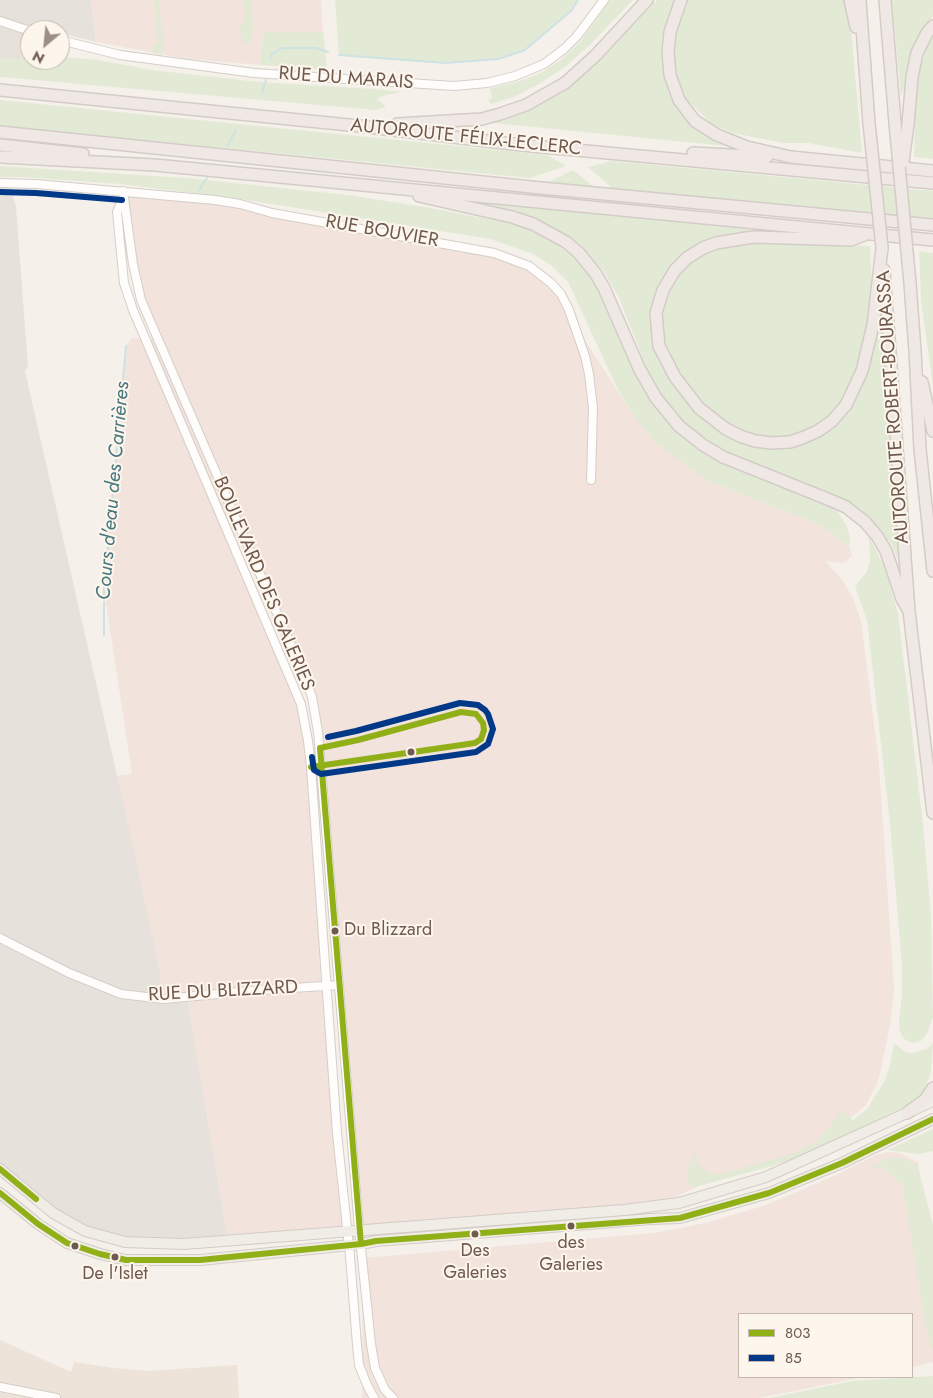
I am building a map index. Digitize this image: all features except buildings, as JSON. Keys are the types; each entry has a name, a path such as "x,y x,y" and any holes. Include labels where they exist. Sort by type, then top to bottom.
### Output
{"highway":[{"path":"359,126 482,119 526,105 565,83 595,56 648,0"},
{"path":"681,0 670,32 668,52 670,74 679,100 695,120 717,136 747,147 791,156 933,171"},
{"path":"850,0 867,92"},
{"name":"AUTOROUTE ROBERT-BOURASSA","path":"860,0 882,248 881,281 909,611 933,813"},
{"name":"AUTOROUTE ROBERT-BOURASSA","path":"885,0 900,189 910,283 920,449 933,571"},
{"path":"900,189 912,77 917,53 927,33 933,26"},
{"name":"AUTOROUTE FÉLIX-LECLERC","path":"0,90 359,126 521,145 933,183"},
{"path":"0,132 551,189 933,225"},
{"path":"0,145 106,157 155,165"},
{"path":"521,145 772,158 791,156"},
{"path":"0,157 155,165 933,240"},
{"path":"373,185 512,217 533,224 566,242 579,253 596,274 639,368 656,398 679,426 723,457 846,507 865,522 877,536 886,551 894,570 902,599 909,611"},
{"path":"870,234 851,240 753,237 716,243 703,248 687,258 674,270 663,290 656,313 659,346 674,377 686,393 699,408 726,429 755,441 772,443 790,442 818,431 832,421 846,405 862,371 881,281"},
{"path":"915,351 933,431"},
{"path":"928,517 933,532"},
{"path":"907,1113 925,1100 933,1088"}],"main road":[{"path":"0,1169 54,1213 85,1231 125,1242 184,1244 359,1229 631,1210 679,1203 766,1177 933,1101"},
{"path":"0,1193 38,1224 67,1243 126,1260 200,1260 376,1241 680,1218 770,1193 842,1163 933,1118"}],"street":[{"name":"RUE DU MARAIS","path":"70,42 120,55 254,73 454,86 515,76 544,64 564,49 577,36 604,0"},
{"path":"0,21 20,28"},
{"name":"RUE BOUVIER","path":"0,183 36,184 123,195 240,204 272,213 494,253 529,266 551,283 561,294 569,310 585,356 593,408 591,480"},
{"name":"BOULEVARD DES GALERIES","path":"123,195 141,300 312,697 318,732 359,1229 371,1344 375,1368 385,1390 393,1398"},
{"name":"BOULEVARD DES GALERIES","path":"123,195 117,212 124,284 133,310 301,704 311,767 337,1133 359,1365 374,1398"},
{"name":"RUE DU BLIZZARD","path":"0,938 69,974 121,994 163,999 339,985"},
{"path":"0,1387 56,1398"}],"shaded area":[{"path":"0,0 91,0 96,42 70,36 70,20 20,20 20,60 0,59"},
{"path":"91,0 321,0 323,32 263,32 260,65 188,59 96,42"},
{"path":"9,182 16,207 28,367 25,371 131,837 159,969 163,999 188,996 228,1240 125,1242 85,1231 0,1169 0,183"},
{"path":"123,191 215,200 518,260 551,283 575,325 635,418 706,480 820,525 849,546 852,555 847,561 842,563 825,561 840,577 853,598 861,621 879,764 894,990 890,1024 878,1081 866,1105 811,1150 786,1162 714,1180 679,1195 679,1203 359,1229 312,697 233,513 230,516 254,592 301,704 308,741 346,1231 228,1240 189,1011 189,998 164,1000 116,776 132,774 104,589 126,346 132,338 152,339 141,300"},
{"path":"896,1152 918,1162 933,1257 933,1362 913,1367 913,1313 738,1313 738,1378 858,1378 759,1398 362,1398 363,1258 654,1233 706,1223 766,1205 834,1176 876,1155"},
{"path":"0,1340 71,1372 74,1362 148,1371 237,1365 239,1398 0,1398"}],"green space":[{"path":"154,0 159,0 164,51 162,55 153,53 152,45 158,45"},
{"path":"244,0 251,0 253,24 251,41 246,44 242,42 240,24 246,23"},
{"path":"335,0 578,0 572,10 525,50 499,59 445,63 339,55"},
{"path":"610,0 633,0 590,45 565,67 514,97 491,104 488,99 492,98 490,88 517,82 541,73 562,59 580,42"},
{"path":"657,0 676,0 669,17 666,40 670,88 679,110 690,124 708,137 726,146 483,122 576,80 599,61"},
{"path":"686,0 844,0 851,28 862,153 808,143 783,143 733,133 711,124 683,95 674,77 672,55 676,27"},
{"path":"892,0 933,0 933,15 912,54 909,75 901,96"},
{"path":"263,32 323,32 327,69 260,65"},
{"path":"933,37 933,159 914,157 915,102 918,73"},
{"path":"70,58 98,60 152,70 259,82 402,92 382,96 377,99 386,107 375,110 0,77 0,59 20,60 20,70 70,70"},
{"path":"0,100 547,155 566,166 530,178 0,126"},
{"path":"611,161 933,191 933,220 612,188 588,167"},
{"path":"0,166 186,178 348,195 514,224 543,235 575,257 591,276 644,390 660,413 680,434 705,453 730,467 830,506 839,513 847,527 850,538 849,546 820,525 706,480 656,443 635,418 619,392 568,282 552,266 533,254 490,239 234,198 120,184 0,177"},
{"path":"573,170 593,186 547,183"},
{"path":"453,198 762,231 762,233 697,245 660,288 656,347 671,381 698,415 753,445 821,434 850,411 867,373 882,313 901,567 892,545 872,521 849,504 715,448 682,421 659,393 645,364 619,298 603,270 580,246 555,229 514,212"},
{"path":"750,242 870,246 872,288 865,343 852,385 840,406 814,427 778,440 744,433 704,406 672,364 662,337 660,315 672,279 699,254 722,247"},
{"path":"919,251 933,253 933,387 921,300"},
{"path":"868,535 884,566 898,613 923,824 931,915 933,1017 927,1034 921,1041 915,1043 904,1039 900,1031 902,965 890,824 867,620 855,586 866,573 870,561"},
{"path":"894,1043 905,1052 913,1053 927,1049 933,1043 931,1072 921,1095 913,1102 826,1146 772,1166 695,1187 691,1186 688,1182 687,1169 695,1153 699,1155 695,1161 710,1174 718,1175 795,1153 817,1141 842,1112 853,1120 867,1109 885,1080"},
{"path":"933,1129 933,1151 919,1154 887,1150"},
{"path":"892,1158 903,1159 917,1164 933,1225 933,1350 927,1334 903,1187 886,1169 869,1168 879,1162"},
{"path":"933,1376 933,1398 769,1398 852,1381"}],"waterway":[{"name":"Cours d'eau des Carrières","path":"339,55 445,63 499,59 525,50 572,10 578,0"},
{"name":"Cours d'eau des Carrières","path":"270,59 272,54 282,48 316,48 328,52"},
{"name":"Cours d'eau des Carrières","path":"262,92 266,80"},
{"name":"Cours d'eau des Carrières","path":"227,146 236,130"},
{"name":"Cours d'eau des Carrières","path":"199,190 207,178"},
{"name":"Cours d'eau des Carrières","path":"104,635 104,589 126,346"}],"transit line":[{"name":"85","path":"0,192 122,200"},
{"name":"85","path":"312,757 314,770 321,774 476,752 488,744 493,729 485,710 478,705 460,703 328,737"},
{"name":"803","path":"311,767 475,743 481,739 484,730 483,723 476,714 461,712 358,740 320,748"},
{"name":"803","path":"320,748 361,1244"},
{"name":"803","path":"0,1193 38,1224 67,1243 126,1260 200,1260 376,1241 680,1218 769,1193 842,1163 933,1119"},
{"name":"803","path":"0,1169 36,1199"}],"place":[{"name":"Du Blizzard","path":"335,931"},
{"name":"des Galeries","path":"571,1226"},
{"name":"Des Galeries","path":"475,1234"},
{"name":"De l'Islet","path":"115,1257"}]}
